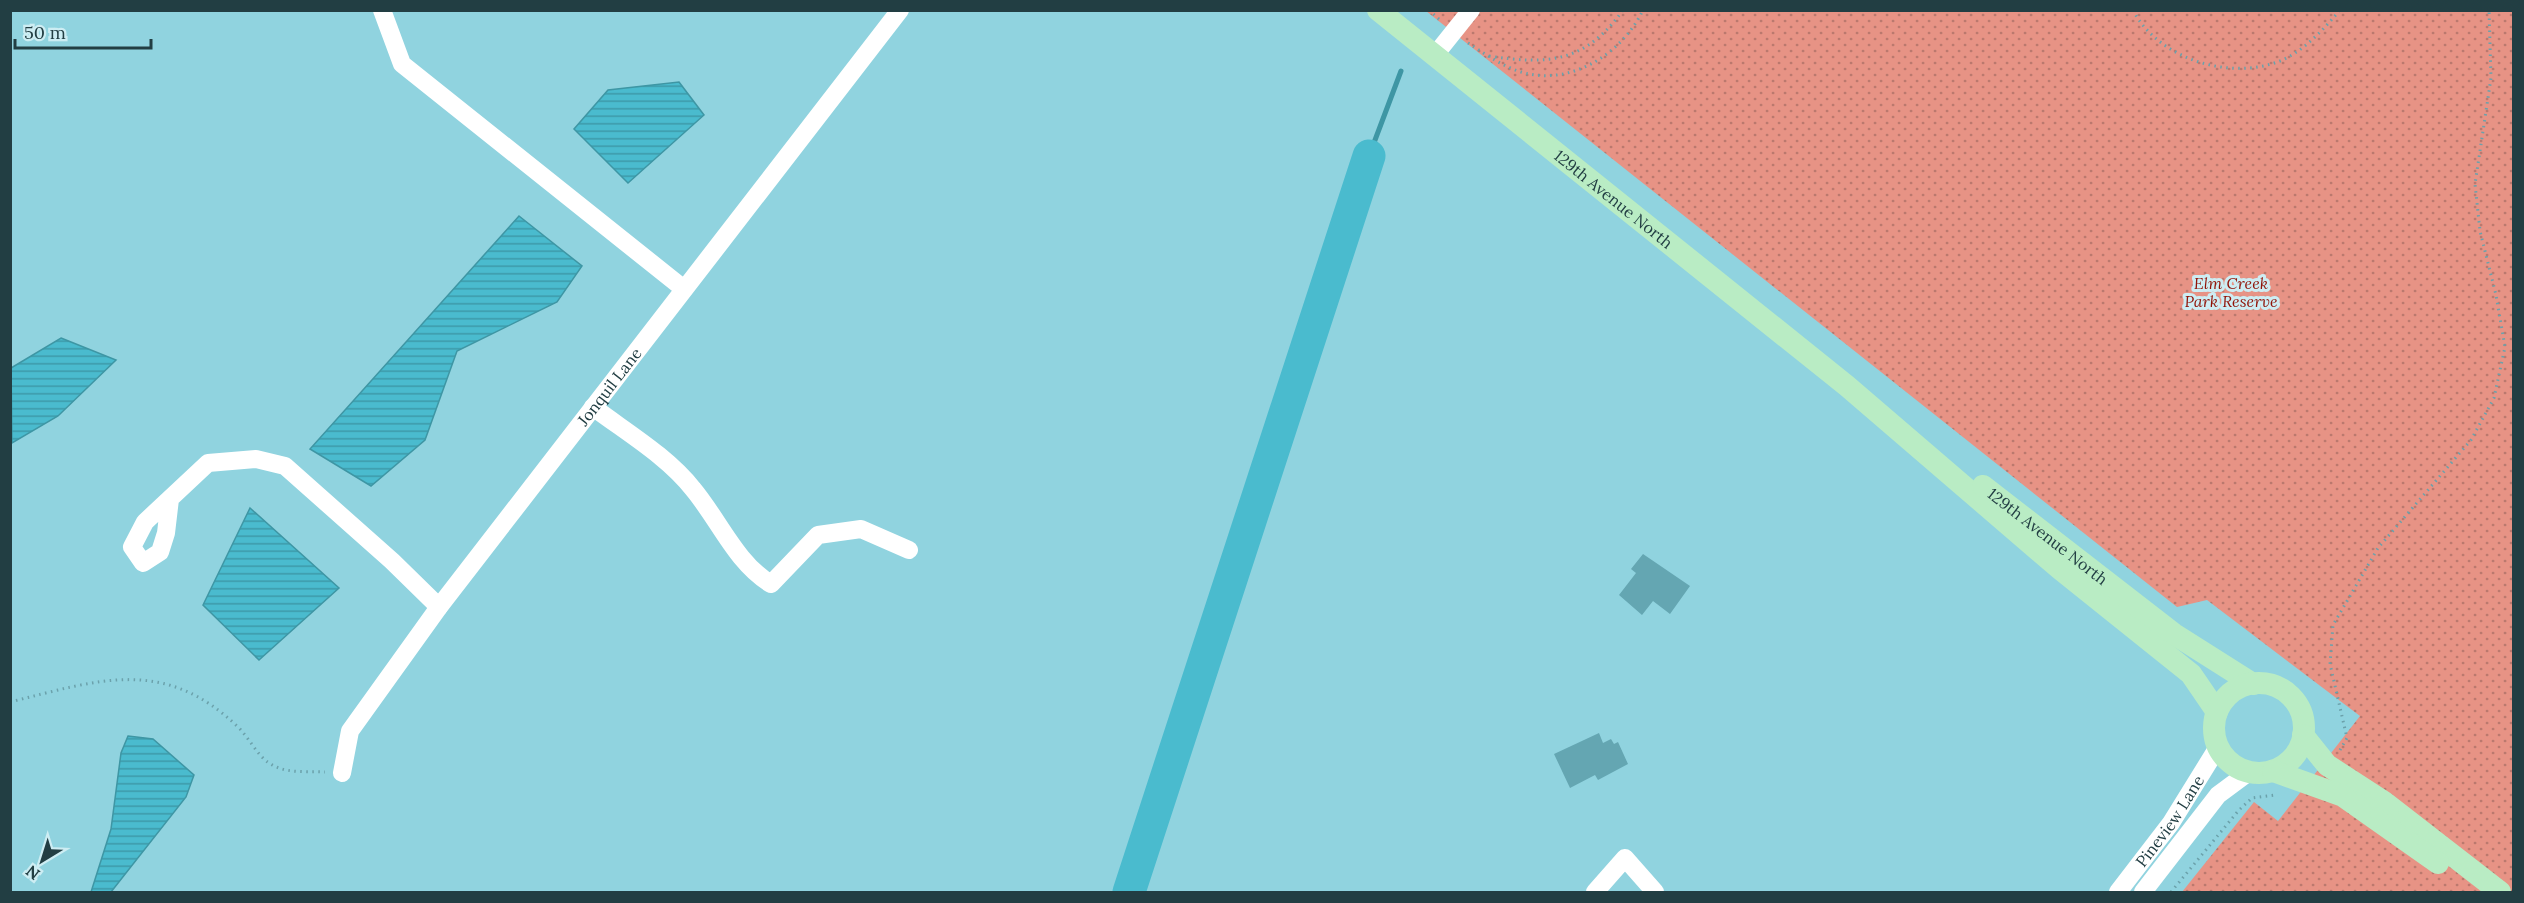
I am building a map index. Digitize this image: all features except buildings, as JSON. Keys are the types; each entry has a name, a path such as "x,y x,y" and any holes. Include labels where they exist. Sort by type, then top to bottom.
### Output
{"main road":[{"name":"129th Avenue North","path":"1378,10 1846,386 2060,569 2192,674 2217,712"},
{"name":"129th Avenue North","path":"1846,386 1877,404 2174,633 2253,684"},
{"path":"2273,771 2293,757 2303,735 2301,715 2291,697 2267,684 2253,684 2231,693 2217,712 2214,723 2218,747 2233,765 2249,772 2273,771 2343,796 2397,832 2477,892"},
{"path":"2303,735 2327,765 2392,808 2500,892"}],"street":[{"path":"382,10 402,63 684,289"},
{"name":"Jonquil Lane","path":"342,773 350,731 439,607 900,10"},
{"path":"1434,55 1471,10"},
{"path":"593,407 654,453 692,487 753,574 771,584 818,535 861,529 909,550"},
{"path":"170,499 208,463 255,459 285,466 392,561 439,607"},
{"name":"Pineview Lane","path":"2118,892 2171,823 2218,747"},
{"name":"Pineview Lane","path":"2143,892 2218,795 2249,772"},
{"path":"1595,892 1625,858 1656,892"}],"path":[{"path":"1623,10 1594,43 1560,59 1524,61 1487,56 1530,74 1569,72 1586,67 1610,53 1624,40 1643,10"},
{"path":"2133,10 2152,34 2186,57 2211,65 2255,67 2282,60 2302,48 2340,10"},
{"path":"2333,757 2344,746 2347,738 2330,664 2333,626 2378,548 2471,440 2494,398 2505,347 2496,295 2480,231 2475,184 2491,78 2489,10"},
{"path":"10,702 110,680 154,680 177,687 220,712 240,728 273,766 287,771 342,773"},
{"path":"2171,892 2239,810 2252,798 2282,794"}],"green space":[{"name":"Elm Creek Park Reserve","path":"1426,11 2513,11 2513,892 2182,892 2254,802 2278,821 2360,716 2207,600 2177,607"}],"water":[{"path":"679,82 704,115 628,183 574,129 608,90"},
{"path":"519,216 582,266 557,302 457,351 425,440 371,486 310,449"},
{"path":"61,338 116,360 58,416 12,443 11,368"},
{"path":"250,508 339,588 259,660 203,605"},
{"path":"128,736 153,739 194,775 186,797 111,892 91,892 111,829 121,753"}],"waterway":[{"path":"1369,156 1401,71"},
{"path":"1129,892 1369,156"}]}
